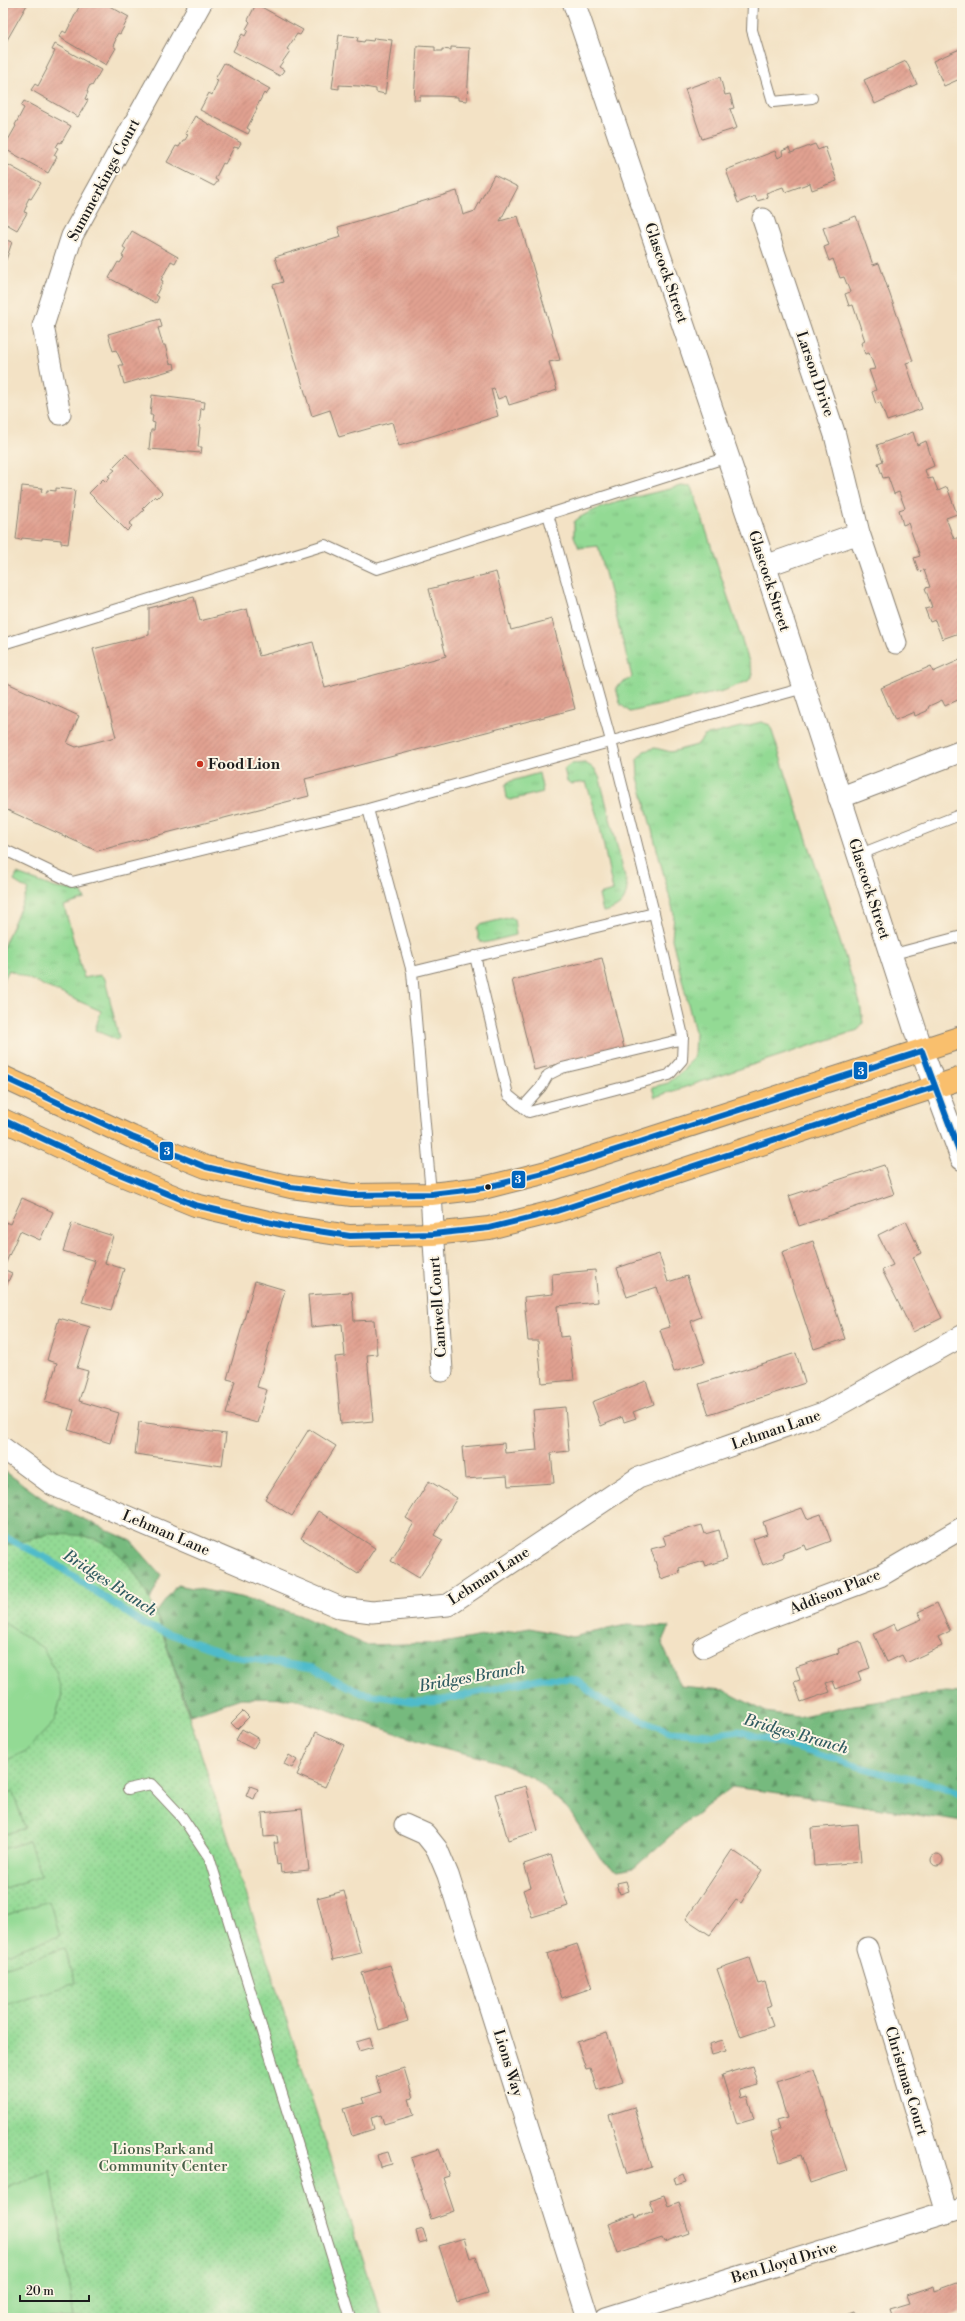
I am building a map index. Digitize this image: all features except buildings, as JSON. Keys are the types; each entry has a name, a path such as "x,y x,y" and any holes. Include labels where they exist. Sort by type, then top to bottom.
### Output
{"main road":[{"path":"3,1076 132,1136 206,1167 291,1187 352,1195 431,1194 483,1188 547,1172 922,1051 962,1036"},
{"path":"3,1120 112,1171 195,1205 285,1226 350,1236 434,1234 489,1228 557,1211 962,1078"}],"street":[{"name":"Summerkings Court","path":"60,414 43,326 72,236 201,3"},
{"name":"Glascock Street","path":"574,3 764,566 890,956 934,1087 962,1159"},
{"name":"Larson Drive","path":"763,219 835,435 859,533 896,644"},
{"path":"764,566 859,533"},
{"path":"839,798 962,750"},
{"name":"Cantwell Court","path":"431,1194 442,1371"},
{"name":"Lehman Lane","path":"3,1448 53,1485 341,1608 372,1612 448,1605 638,1478 826,1412 962,1336"},
{"name":"Addison Place","path":"704,1648 749,1625 880,1576 962,1528"},
{"name":"Lions Way","path":"405,1825 425,1834 437,1849 448,1876 588,2318"},
{"name":"Christmas Court","path":"867,1948 954,2211"},
{"name":"Ben Lloyd Drive","path":"606,2318 954,2211"}],"lane":[{"path":"753,3 752,30 773,102 812,98"},
{"path":"3,644 325,545 377,569 728,458"},
{"path":"475,956 508,1095 529,1112 669,1075 682,1060 683,1039 654,913 611,741 548,514"},
{"path":"3,850 72,882 368,809 804,688"},
{"path":"368,809 412,972 431,1194"},
{"path":"858,854 962,814"},
{"path":"412,972 654,913"},
{"path":"890,956 962,936"},
{"path":"522,1107 541,1086 548,1075 562,1068 683,1039"},
{"path":"128,1789 150,1784 182,1817 209,1857 351,2318"}],"green space":[{"path":"681,486 692,487 753,674 748,681 723,691 630,712 620,704 616,687 632,677 598,546 579,548 574,536 574,522 594,510 608,505"},
{"path":"761,722 770,725 860,1003 863,1023 858,1030 655,1097 652,1087 668,1083 683,1071 694,1056 695,1032 672,939 674,914 638,777 637,759 644,751 655,748 671,752 697,745 704,736"},
{"path":"585,763 595,769 600,779 627,885 627,891 621,904 613,909 603,912 599,895 613,891 599,822 586,782 571,784 567,781 564,769 570,764"},
{"path":"539,773 543,792 510,800 507,798 505,785 508,782"},
{"path":"17,874 56,888 81,891 85,899 64,906 84,978 101,975 105,979 119,1038 117,1040 95,1030 101,1011 9,970 3,981 3,947 28,890 14,881"},
{"path":"511,917 514,919 516,935 484,943 479,940 477,928 479,925"},
{"path":"3,1470 49,1503 131,1541 161,1575 150,1600 131,1568 49,1534 3,1547"},
{"name":"Lions Park and Community Center","path":"49,1534 90,1537 106,1544 116,1551 139,1580 156,1613 382,2318 3,2318 3,1547"},
{"path":"177,1585 241,1597 299,1615 366,1645 442,1643 530,1628 572,1637 626,1625 669,1627 662,1644 681,1686 723,1690 766,1712 798,1717 847,1706 945,1692 962,1693 962,1822 802,1796 732,1787 687,1821 634,1868 618,1871 601,1860 568,1809 532,1777 495,1761 428,1744 296,1699 241,1698 190,1715 156,1613"},
{"path":"3,1622 43,1648 56,1672 62,1695 54,1722 26,1751 3,1762"},
{"path":"13,1792 25,1828 3,1835 3,1796"},
{"path":"29,1841 41,1876 3,1889 3,1849"},
{"path":"49,1901 60,1936 3,1955 3,1916"},
{"path":"64,1948 76,1983 3,2006 3,1968"},
{"path":"51,2172 74,2318 3,2318 3,2189"}],"waterway":[{"name":"Bridges Branch","path":"3,1536 48,1559 145,1625 232,1656 313,1668 361,1693 416,1702 442,1700 542,1678 570,1679 579,1682 607,1704 670,1732 710,1735 739,1731 881,1773 931,1783 962,1794"}],"transit line":[{"name":"3","path":"3,1077 132,1137 206,1167 291,1187 352,1195 431,1194 483,1188 547,1172 922,1051 962,1159"},
{"name":"3","path":"3,1120 112,1171 195,1205 285,1226 350,1236 433,1234 489,1228 557,1211 934,1087"}],"place":[{"name":"Food Lion","path":"200,764"}]}
